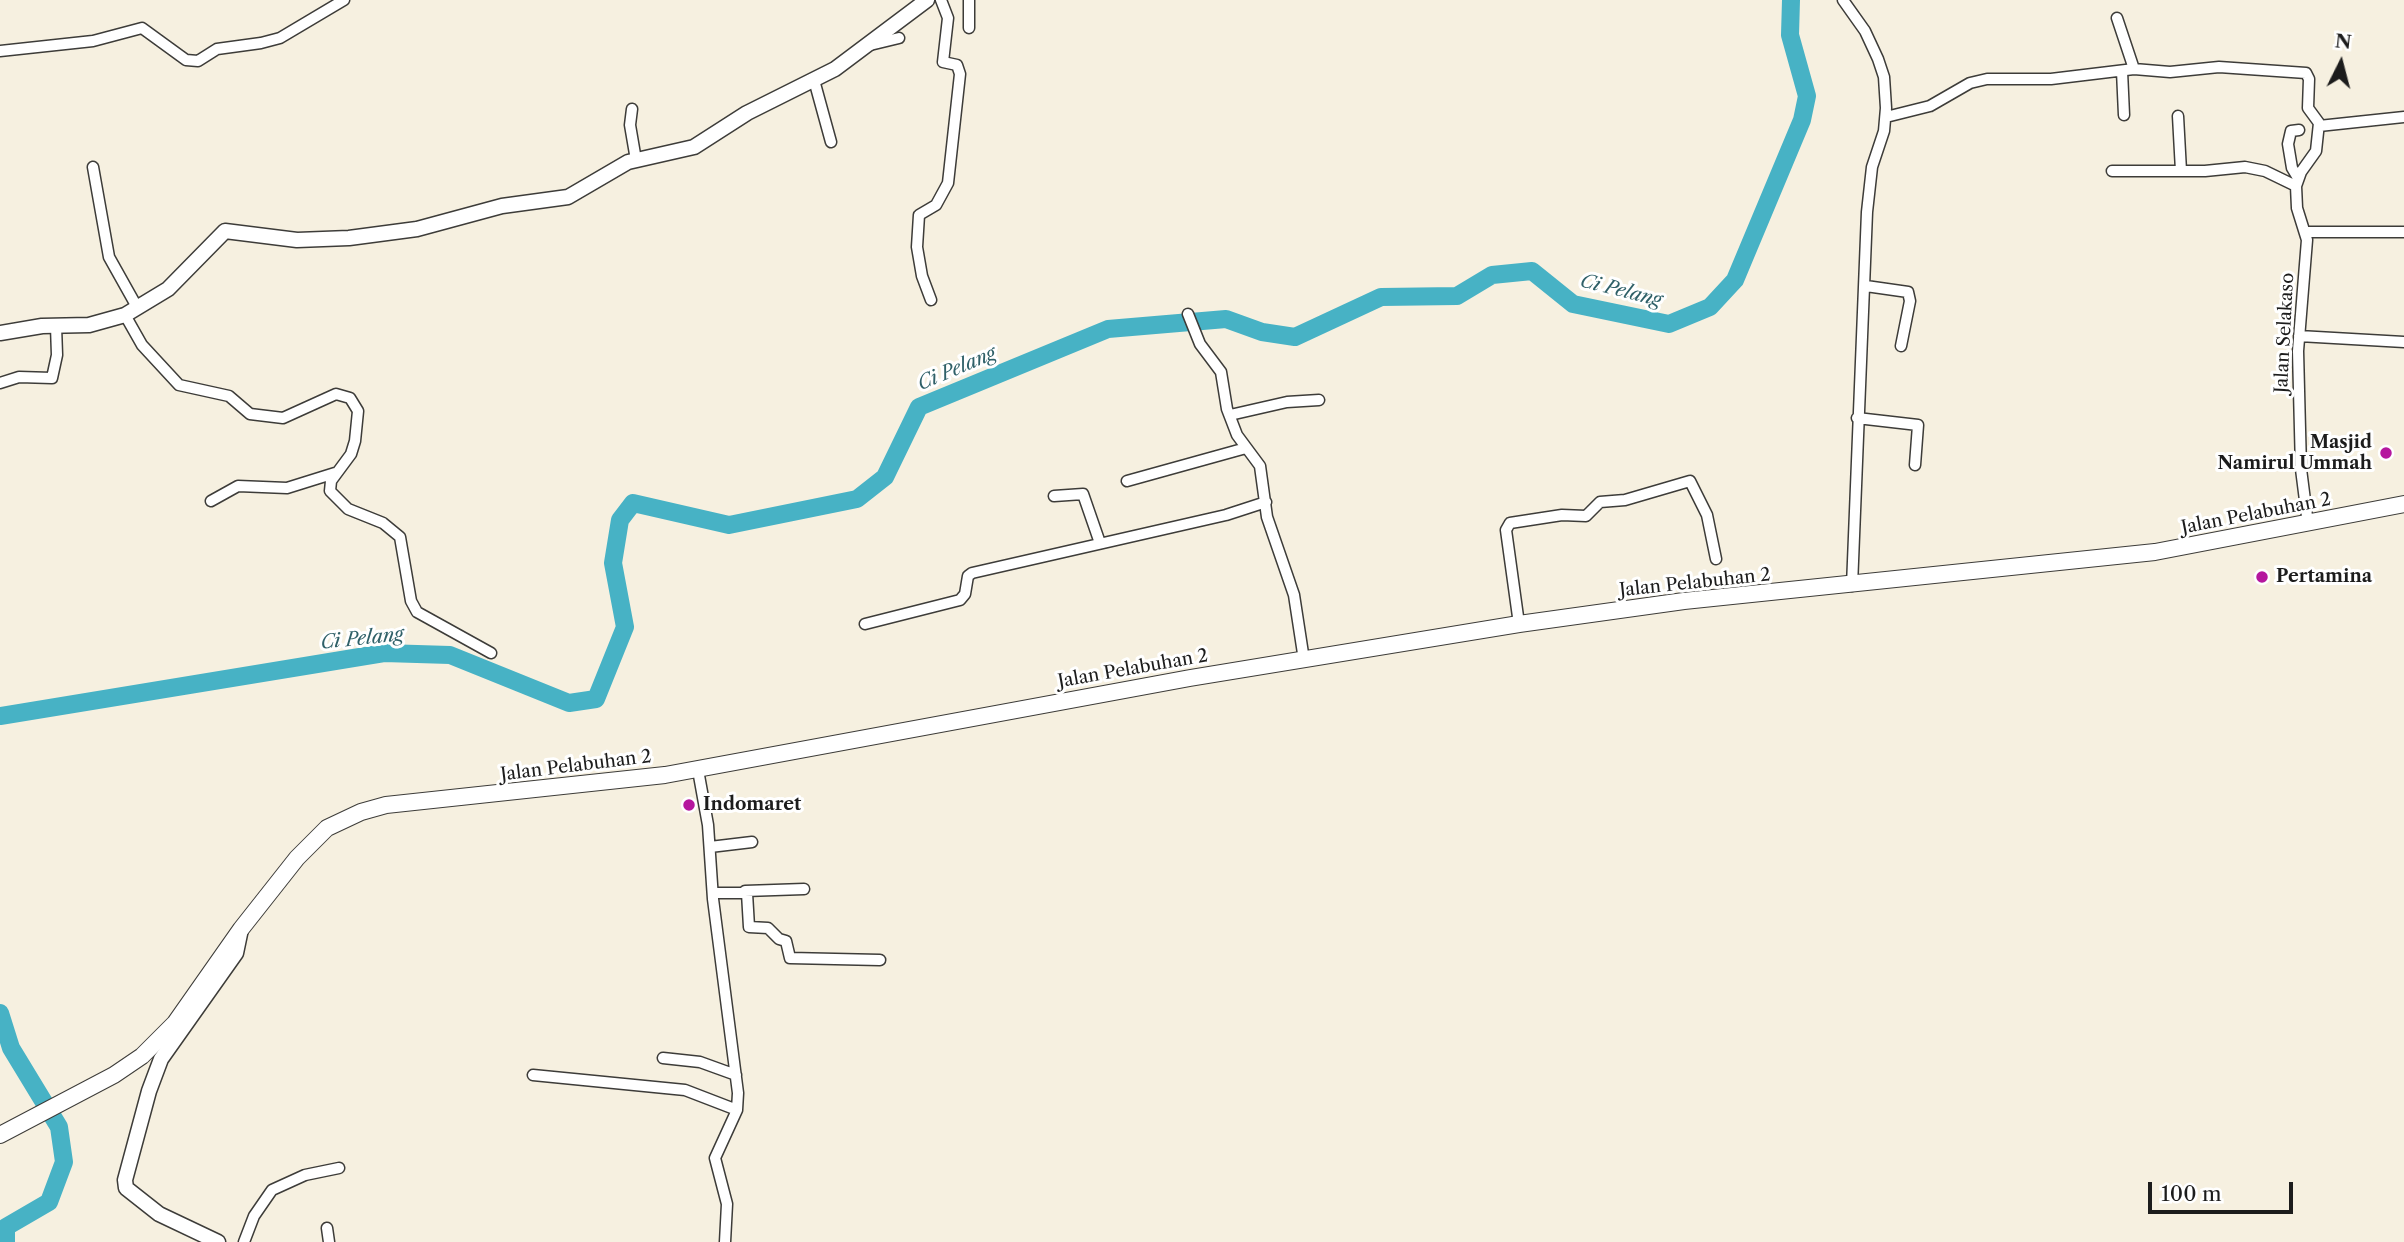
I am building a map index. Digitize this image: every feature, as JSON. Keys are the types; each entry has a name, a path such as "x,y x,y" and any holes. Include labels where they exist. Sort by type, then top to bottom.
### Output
{"main road":[{"name":"Jalan Pelabuhan 2","path":"0,1135 129,1066 157,1043 175,1023 241,929 318,834 360,812 386,805 553,789 698,770 1164,682 1519,624 1684,601 1852,586 2155,552 2404,504"}],"street":[{"path":"0,51 93,41 142,28 186,60 198,61 217,49 261,43 287,35 344,0"},
{"path":"0,333 89,325 131,311 168,289 187,273 225,231 297,240 405,232 502,206 568,197 636,160 694,147 747,113 840,65 927,0"},
{"path":"931,300 922,276 917,247 919,215 936,205 948,183 960,74 957,65 943,62 948,18 941,0"},
{"path":"969,0 969,28"},
{"path":"1843,0 1865,32 1878,59 1886,89 1886,117 1870,182 1857,418 1852,586"},
{"path":"2117,18 2134,69"},
{"path":"863,47 899,38"},
{"path":"1886,117 1930,106 1970,83 1987,79 2062,78 2134,69 2170,72 2230,67 2303,72 2308,77 2309,111 2317,118 2319,126 2316,151 2297,182 2257,169 2112,171"},
{"path":"2122,71 2124,115"},
{"path":"814,80 831,142"},
{"path":"632,109 630,125 636,160"},
{"path":"2178,116 2181,171"},
{"path":"2319,126 2404,117"},
{"name":"Jalan Selakaso","path":"2300,130 2291,131 2288,145 2297,182 2297,208 2306,232 2306,275 2299,336 2301,469 2308,524"},
{"path":"93,167 109,257 142,345 180,385 229,396 250,414 283,418 336,394 351,398 358,411 357,433 351,454 335,473 329,487 341,504 383,523 400,537 411,601 417,612 491,653"},
{"path":"2306,232 2404,232"},
{"path":"1866,286 1908,292 1910,301 1901,346"},
{"path":"1188,314 1192,329 1221,372 1237,435 1260,466 1269,523 1291,583 1304,660"},
{"path":"0,383 19,377 52,378 57,355 56,326"},
{"path":"2299,336 2404,342"},
{"path":"1230,415 1287,402 1319,400"},
{"path":"1857,418 1918,425 1915,465"},
{"path":"1127,481 1246,448"},
{"path":"211,501 238,486 287,488 335,473"},
{"path":"1519,624 1506,530 1510,523 1562,515 1586,516 1600,502 1625,500 1690,481 1707,515 1716,559"},
{"path":"1054,496 1083,494 1100,543"},
{"path":"865,624 960,600 967,590 968,578 972,573 1234,513 1266,502"},
{"path":"698,770 710,848 713,893 736,1075 737,1110 715,1158 727,1204 725,1242"},
{"path":"710,848 752,842"},
{"path":"713,893 804,890"},
{"path":"745,891 749,927 768,928 779,939 786,941 790,958 880,960"},
{"path":"218,1242 159,1214 126,1188 125,1180 149,1091 161,1059 236,953 241,929"},
{"path":"663,1058 700,1062 736,1075"},
{"path":"533,1074 685,1090 737,1110"},
{"path":"244,1242 254,1216 272,1190 305,1175 339,1168"},
{"path":"327,1228 329,1242"}],"waterway":[{"name":"Ci Pelang","path":"0,716 384,653 450,655 569,703 596,699 625,627 613,563 620,520 633,503 729,525 857,499 885,477 919,407 1108,329 1226,319 1262,332 1295,337 1381,297 1457,296 1492,275 1532,271 1573,304 1669,324 1710,307 1735,280 1802,120 1807,96 1790,35 1791,0"},
{"name":"Ci Pelang","path":"0,1013 11,1048 59,1127 64,1162 49,1202 6,1227 6,1242"}],"place":[{"name":"Masjid Namirul Ummah","path":"2386,453"},
{"name":"Pertamina","path":"2262,577"},
{"name":"Indomaret","path":"689,805"}]}
